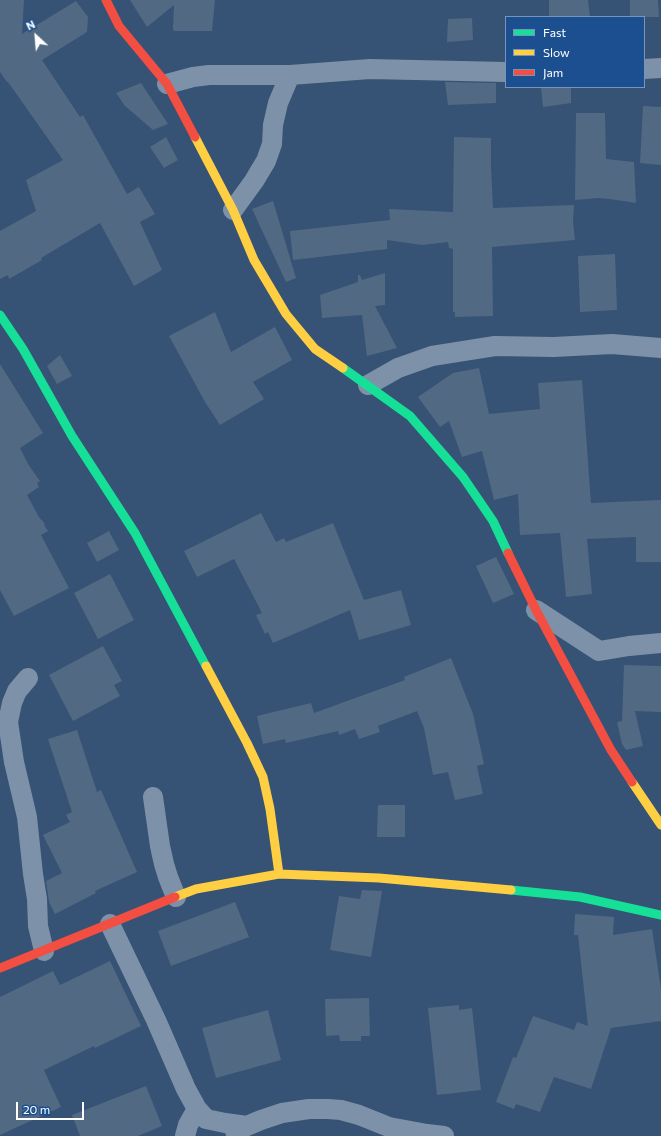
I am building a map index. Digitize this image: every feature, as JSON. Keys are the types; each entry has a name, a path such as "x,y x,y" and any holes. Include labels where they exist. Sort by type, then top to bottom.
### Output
{"street":[{"path":"106,0 119,26 167,84 233,210 254,260 286,314 315,349 410,416 463,477 493,521 536,610 611,750 661,825"},
{"path":"645,69 661,68"},
{"path":"167,84 209,75 290,75 370,69 505,72"},
{"path":"233,210 254,181 266,161 272,144 273,125 278,103 290,75"},
{"path":"0,315 22,349 72,436 136,532 247,743 263,777 270,810 279,874"},
{"path":"368,385 398,368 432,356 495,346 554,347 612,344 661,348"},
{"path":"536,610 599,650 661,643"},
{"path":"28,678 17,691 12,703 8,722 14,762 27,817 30,854 37,899 38,926 44,951"},
{"path":"153,797 160,846 168,877 176,897"},
{"path":"0,968 196,889 279,874 379,878 580,898 661,915"},
{"path":"110,924 156,1020 186,1090 197,1109 206,1119 247,1126"},
{"path":"185,1136 188,1125 197,1109"},
{"path":"223,1136 282,1113 309,1109 341,1110 359,1115 389,1127 444,1136"}],"building":[{"path":"0,0 24,0 22,34 76,1 88,17 87,32 42,60 80,117 83,115 127,194 139,187 155,214 140,222 162,270 134,286 100,223 9,279 8,275 0,279 0,231 36,211 26,180 63,160 0,72"},
{"path":"130,0 215,0 212,31 174,31 174,5 147,27"},
{"path":"549,0 588,0 590,16 549,16"},
{"path":"630,0 658,0 659,17 630,16"},
{"path":"472,18 473,40 447,42 448,19"},
{"path":"445,82 496,83 496,103 448,105"},
{"path":"141,83 168,124 153,130 125,106 116,93"},
{"path":"541,88 571,88 571,103 543,107"},
{"path":"643,106 661,107 661,165 640,163"},
{"path":"576,113 605,113 606,159 634,162 636,203 598,198 575,200"},
{"path":"166,137 178,160 164,168 150,147"},
{"path":"454,137 491,138 493,208 574,205 573,222 575,240 492,247 493,316 455,317 455,312 453,312 453,249 449,248 448,242 422,245 387,240 387,249 293,260 290,231 390,220 389,209 453,212"},
{"path":"273,201 296,278 286,282 252,209"},
{"path":"615,254 617,310 580,312 578,256"},
{"path":"385,273 385,305 375,306 397,348 367,356 362,315 322,318 320,295 358,282 358,275 360,275 362,280"},
{"path":"215,312 231,352 275,327 292,360 253,382 264,399 220,425 205,402 169,336"},
{"path":"60,355 72,376 57,384 47,366"},
{"path":"0,364 43,433 20,448 28,464 40,481 37,483 39,487 27,495 39,517 45,524 44,525 48,531 41,535 69,588 14,616 0,590"},
{"path":"479,368 489,414 540,409 538,383 582,380 591,503 661,500 661,562 636,562 636,537 587,539 592,594 566,597 560,533 520,535 518,494 494,500 482,451 462,457 449,421 440,427 418,397 453,373"},
{"path":"261,513 276,542 284,538 286,542 333,523 364,600 401,590 411,625 359,640 350,610 273,643 268,632 265,634 256,615 262,613 234,559 197,577 184,551"},
{"path":"109,531 119,550 97,562 87,543"},
{"path":"496,557 514,594 493,603 476,566"},
{"path":"110,574 134,620 98,639 74,593"},
{"path":"103,646 122,681 114,685 120,696 73,721 49,675"},
{"path":"451,658 473,714 484,764 477,766 483,794 455,800 448,772 433,775 424,728 417,711 378,726 380,732 359,739 355,729 339,735 338,731 286,743 285,739 263,744 257,716 311,703 314,713 405,680 404,677"},
{"path":"624,665 661,666 661,712 635,711 643,746 626,750 622,744 617,722 622,721"},
{"path":"77,730 97,792 101,790 137,872 95,891 96,893 55,914 49,902 46,881 62,873 43,835 70,822 66,815 72,812 48,739"},
{"path":"378,805 405,805 405,837 377,837"},
{"path":"362,890 382,891 371,957 330,950 339,896 360,899"},
{"path":"235,902 249,937 171,966 158,931"},
{"path":"575,914 614,917 613,935 652,929 661,989 661,1021 611,1028 591,1089 554,1077 540,1112 516,1104 514,1109 496,1102 513,1057 516,1058 533,1016 574,1030 577,1022 588,1026 578,935 574,935"},
{"path":"110,961 141,1026 95,1048 94,1046 44,1070 61,1107 0,1135 0,997 53,971 60,985"},
{"path":"369,998 370,1036 361,1036 361,1041 340,1041 339,1035 326,1036 325,999"},
{"path":"459,1005 459,1010 472,1008 481,1090 437,1095 428,1008"},
{"path":"268,1010 281,1060 216,1078 202,1028"},
{"path":"146,1086 162,1126 138,1136 80,1136 72,1115"}],"traffic: fast":[{"path":"0,315 23,349 72,436 135,533 206,666"},
{"path":"343,368 410,416 463,477 493,521 508,553"},
{"path":"511,890 580,897 661,915"}],"traffic: slow":[{"path":"195,137 233,210 254,260 286,314 315,349 343,368"},
{"path":"206,666 247,743 263,777 270,809 279,874"},
{"path":"632,782 661,825"},
{"path":"175,897 196,889 279,874 379,878 511,890"}],"traffic: jam":[{"path":"106,0 119,26 167,84 195,137"},
{"path":"508,553 536,610 611,750 632,782"},
{"path":"0,968 175,897"}]}
